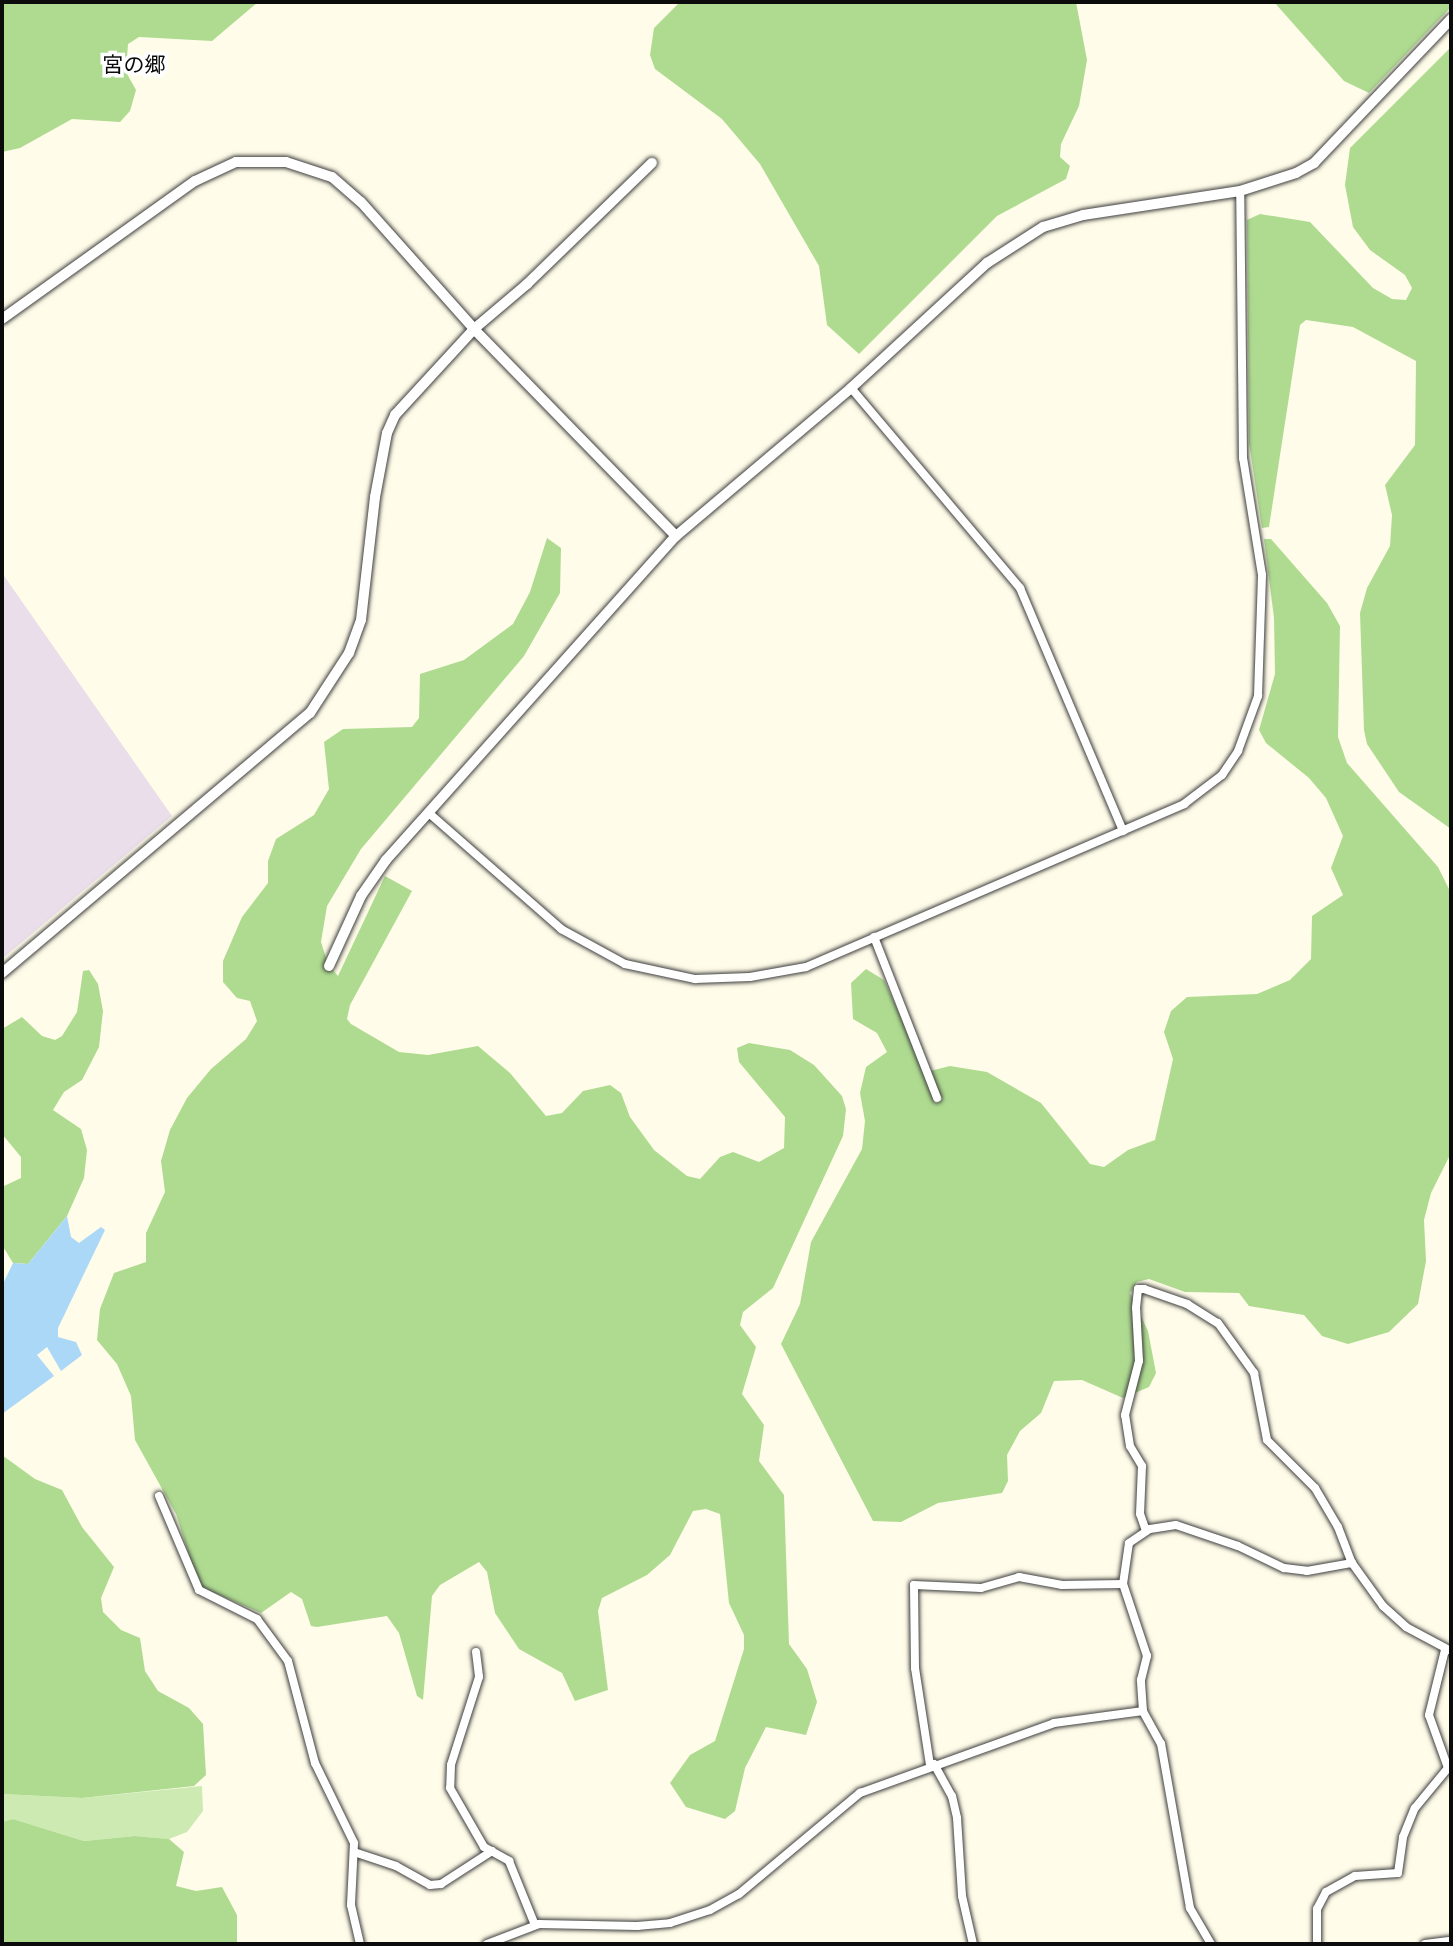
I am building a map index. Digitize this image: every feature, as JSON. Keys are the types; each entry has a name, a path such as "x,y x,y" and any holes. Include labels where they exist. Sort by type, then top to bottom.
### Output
{"street":[{"path":"330,966 361,896 386,860 430,816 676,536 851,388 987,263 1044,227 1083,215 1240,191 1269,184 1314,163 1451,19"},
{"path":"2,319 195,181 236,162 286,162 332,177 362,202 474,329 676,536"},
{"path":"2,973 258,761 310,713 329,688 361,620 387,433 408,395 474,329 527,284 652,163"},
{"path":"430,816 561,929 625,964 695,979 750,977 806,967 1184,804 1222,775 1238,751 1258,696 1262,575 1242,458 1240,191"},
{"path":"851,388 1020,588 1123,831"},
{"path":"874,937 937,1098"},
{"path":"1146,1531 1140,1514 1142,1466 1130,1446 1125,1416 1139,1361 1136,1308 1138,1289 1187,1304 1218,1323 1254,1373 1267,1440 1315,1488 1338,1527 1352,1563 1383,1606 1406,1627 1448,1651 1429,1715 1448,1768 1415,1808 1403,1838 1398,1873 1354,1876 1326,1892 1317,1909 1317,1944"},
{"path":"159,1496 199,1590 257,1619 288,1661 315,1763 328,1796 350,1828 354,1852 351,1905 360,1944"},
{"path":"1211,1944 1190,1909 1161,1744 1143,1711 1141,1681 1147,1656 1123,1584 1129,1543 1146,1531 1176,1525 1238,1546 1284,1568 1307,1571 1352,1563"},
{"path":"974,1944 962,1896 957,1818 952,1796 932,1765 915,1668 914,1585 981,1588 1019,1577 1062,1585 1123,1584"},
{"path":"477,1652 479,1676 451,1765 450,1788 484,1847 509,1860 518,1874 535,1925"},
{"path":"487,1944 535,1925 637,1926 670,1923 710,1910 739,1894 860,1793 1054,1723 1143,1711"},
{"path":"354,1852 396,1866 430,1885 441,1884 492,1851"},
{"path":"1425,1944 1451,1941"}],"shaded area":[{"path":"2,573 172,816 2,959"}],"green space":[{"path":"2,2 258,2 212,41 139,37 128,44 126,72 136,90 130,111 120,122 72,119 20,148 2,152"},
{"path":"680,2 1076,2 1087,60 1079,106 1061,144 1060,157 1070,166 1066,179 997,216 859,354 827,325 819,266 760,164 722,119 655,69 650,55 654,28"},
{"path":"1274,2 1451,2 1451,7 1369,93 1344,81"},
{"path":"1451,47 1451,829 1399,792 1367,744 1364,730 1360,613 1367,588 1390,546 1392,515 1385,485 1415,445 1416,361 1353,327 1306,320 1300,325 1269,527 1262,528 1249,443 1247,220 1260,214 1310,222 1373,288 1392,299 1406,300 1412,288 1405,275 1370,250 1353,227 1345,185 1350,148"},
{"path":"547,538 561,548 560,593 524,656 361,849 327,906 321,942 328,964 338,976 385,876 412,891 350,1005 347,1019 351,1024 399,1052 428,1055 478,1046 510,1073 546,1116 562,1113 583,1091 610,1085 621,1093 630,1117 654,1150 687,1176 700,1179 720,1157 733,1152 759,1162 784,1148 785,1117 739,1062 737,1048 749,1043 790,1050 814,1065 842,1096 846,1109 843,1136 773,1288 743,1312 740,1325 756,1347 742,1394 764,1425 759,1461 784,1495 789,1644 807,1669 817,1702 806,1735 766,1727 745,1768 735,1811 725,1819 686,1807 670,1783 690,1755 715,1741 744,1649 744,1635 729,1603 720,1514 706,1509 693,1511 670,1555 647,1575 602,1598 598,1611 608,1690 575,1701 562,1673 519,1649 495,1613 487,1572 479,1562 440,1585 432,1596 423,1700 417,1696 399,1633 387,1616 317,1627 311,1626 302,1599 291,1592 261,1613 199,1586 176,1514 135,1440 131,1396 117,1364 97,1340 100,1309 114,1273 146,1262 146,1233 165,1192 161,1161 170,1130 187,1098 211,1069 246,1039 257,1021 250,1001 237,998 223,982 223,961 242,917 268,883 268,861 276,839 314,815 329,789 324,742 343,729 412,727 419,718 420,674 464,660 513,624 530,592"},
{"path":"1264,539 1271,539 1327,603 1340,626 1338,737 1347,763 1438,867 1451,893 1451,1153 1431,1193 1424,1220 1426,1261 1418,1304 1389,1332 1348,1344 1322,1336 1304,1315 1249,1306 1239,1293 1185,1292 1149,1279 1137,1282 1130,1293 1148,1331 1156,1373 1149,1387 1123,1398 1082,1380 1054,1381 1041,1413 1020,1431 1007,1455 1008,1481 1002,1493 938,1503 901,1522 873,1521 781,1344 800,1304 811,1242 862,1149 865,1121 860,1093 866,1067 887,1052 877,1033 853,1019 851,983 866,969 884,980 926,1072 950,1066 987,1072 1041,1103 1090,1164 1104,1167 1128,1150 1155,1140 1173,1059 1164,1032 1171,1011 1187,997 1257,994 1290,980 1311,959 1312,916 1343,895 1331,868 1343,836 1326,798 1309,778 1266,743 1259,730 1275,674 1274,618"},
{"path":"89,970 98,984 103,1011 99,1047 82,1080 64,1092 53,1110 81,1129 87,1150 84,1178 67,1216 28,1264 13,1263 2,1245 2,1187 21,1178 21,1157 2,1134 2,1029 22,1017 42,1036 55,1040 62,1036 77,1012 83,971"},
{"path":"2,1455 35,1479 62,1490 82,1527 114,1567 101,1598 103,1612 121,1630 140,1638 145,1671 158,1691 189,1708 203,1724 206,1775 194,1786 82,1798 2,1794"},
{"path":"202,1786 203,1811 187,1832 169,1839 135,1836 84,1841 13,1819 2,1822 2,1794 82,1798"},
{"path":"13,1819 84,1841 135,1836 169,1839 184,1852 176,1886 196,1891 222,1887 237,1915 237,1944 2,1944 2,1822"}],"water":[{"path":"67,1216 71,1237 79,1243 101,1227 105,1230 58,1328 58,1337 76,1342 82,1355 61,1371 47,1347 37,1355 54,1376 2,1414 2,1286 13,1263 28,1264"}],"district":[{"name":"宮の郷","path":"134,65"}]}
